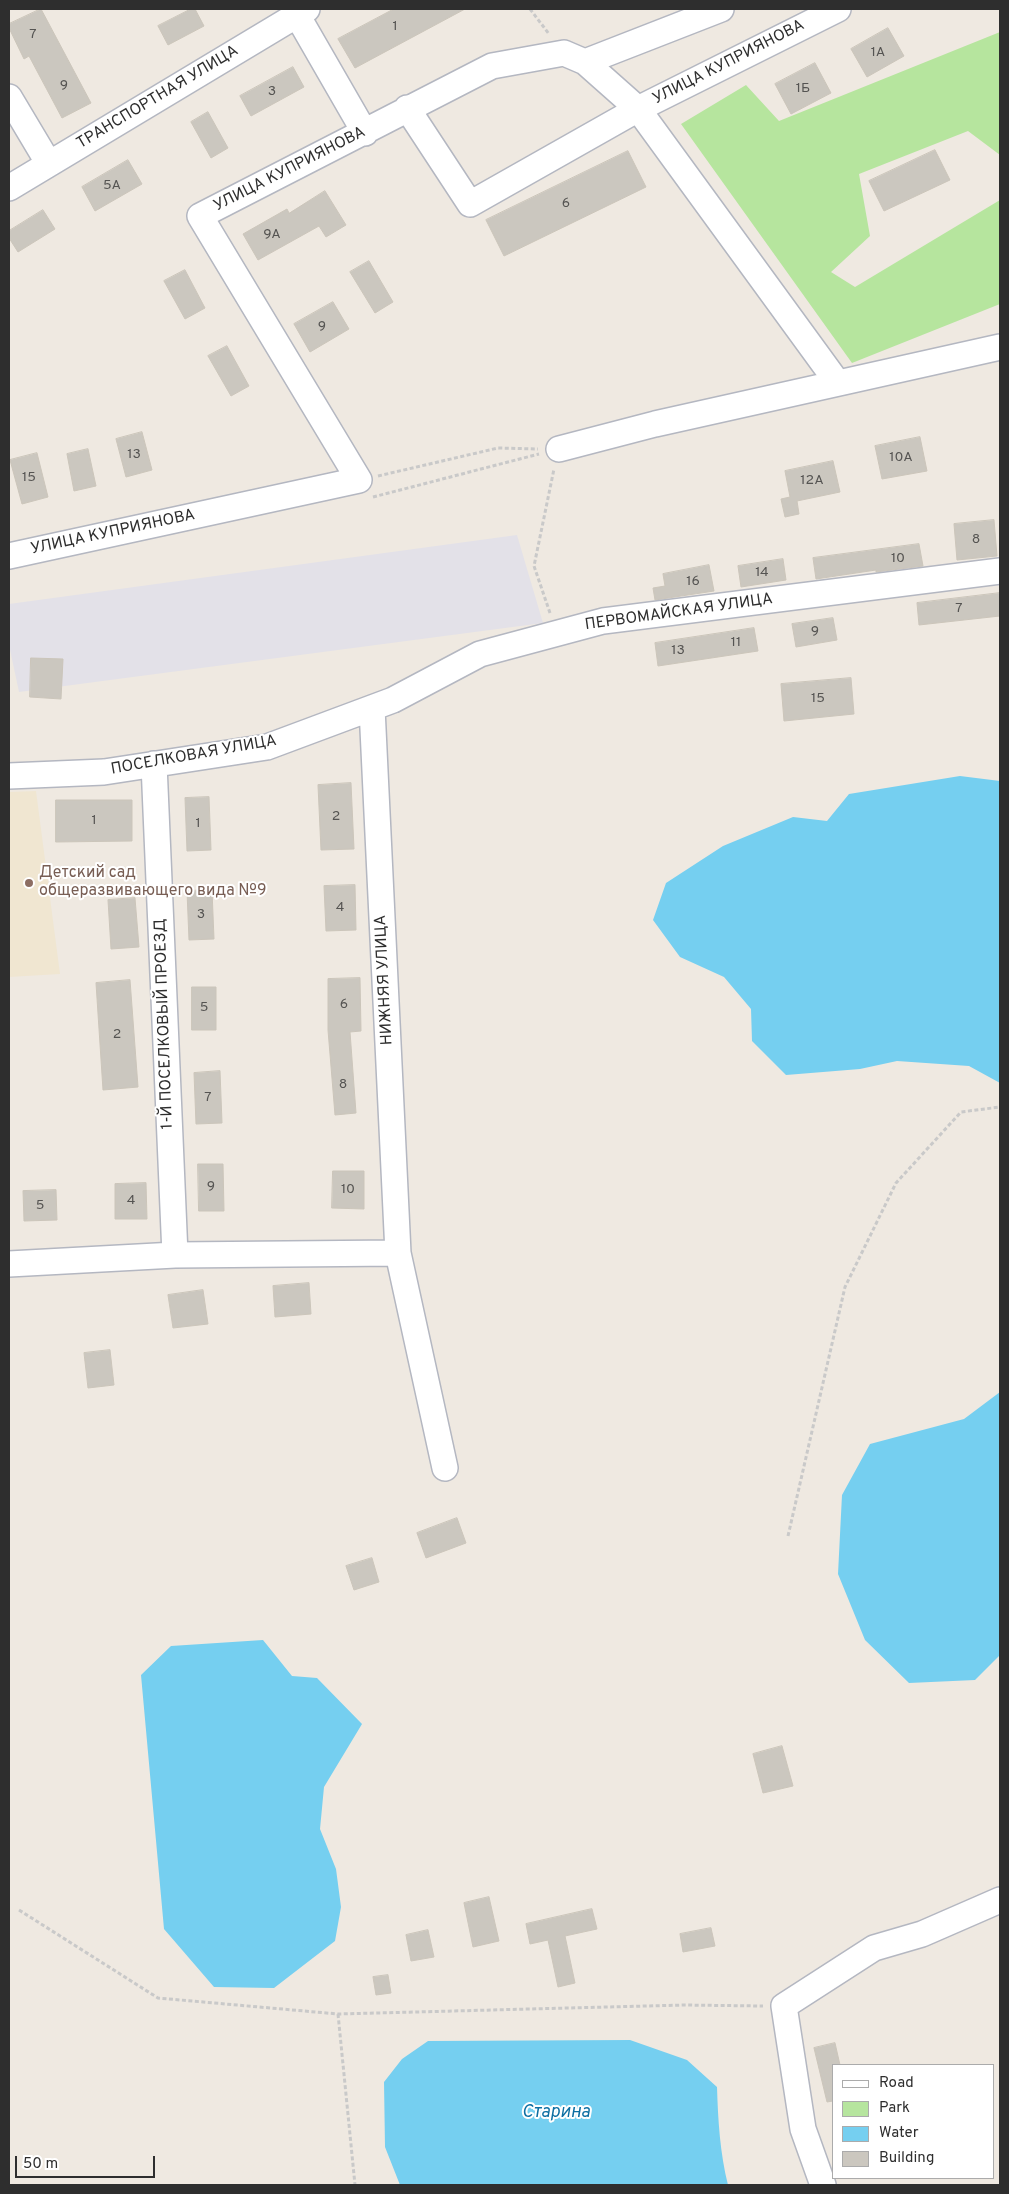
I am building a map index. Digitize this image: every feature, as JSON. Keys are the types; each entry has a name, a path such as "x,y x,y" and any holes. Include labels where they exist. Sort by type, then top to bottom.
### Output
{"street":[{"path":"574,57 721,9"},
{"name":"УЛИЦА КУПРИЯНОВА","path":"9,556 359,480 200,216 365,133 407,108 492,66 574,57 638,108 838,9"},
{"path":"302,12 365,133"},
{"name":"ТРАНСПОРТНАЯ УЛИЦА","path":"9,188 302,12"},
{"path":"9,96 49,164"},
{"path":"407,108 470,204 638,108 837,382"},
{"path":"559,449 655,424 1000,347"},
{"name":"ПЕРВОМАЙСКАЯ УЛИЦА","path":"372,708 393,700 480,654 602,621 1000,571"},
{"name":"ПОСЕЛКОВАЯ УЛИЦА","path":"9,776 104,772 267,747 372,708"},
{"name":"НИЖНЯЯ УЛИЦА","path":"372,708 398,1253 445,1468"},
{"name":"1-Й ПОСЕЛКОВЫЙ ПРОЕЗД","path":"154,764 175,1255"},
{"path":"9,1264 175,1255 398,1253"},
{"path":"823,2185 803,2130 784,2006 874,1948 922,1934 1000,1900"}],"path":[{"path":"530,9 574,57"},
{"path":"359,480 498,448 559,449 546,501 534,566 557,633"},
{"path":"788,1536 845,1287 896,1183 961,1112 1000,1107"},
{"path":"19,1910 158,1998 338,2014 684,2005 784,2006"},
{"path":"338,2014 355,2185"}],"shaded area":[{"path":"517,535 543,623 19,692 9,645 9,604"},
{"name":"Детский сад общеразвивающего вида №9","path":"36,791 60,974 9,977 9,792"}],"green space":[{"path":"1000,32 1000,155 968,131 859,174 870,236 831,272 855,287 1000,200 1000,304 852,363 681,124 746,85 779,121"}],"water":[{"path":"960,776 1000,781 1000,1083 969,1066 897,1061 860,1069 786,1075 752,1041 751,1009 724,977 680,957 653,920 666,883 723,846 793,817 827,821 849,794"},
{"path":"1000,1392 1000,1655 975,1680 909,1683 865,1640 838,1574 842,1495 870,1444 964,1419"},
{"path":"263,1640 292,1676 317,1678 362,1724 324,1787 320,1829 336,1869 341,1907 335,1941 274,1988 214,1987 164,1929 141,1675 171,1646"},
{"name":"Cтарина","path":"630,2040 687,2060 717,2087 720,2136 728,2185 400,2185 385,2147 384,2082 402,2059 428,2041"}],"building":[{"path":"41,9 91,103 62,118 29,56 24,59 9,28 9,24"},
{"path":"191,9 195,9 204,26 168,45 158,26"},
{"path":"394,9 465,9 355,68 338,39"},
{"path":"888,28 904,56 867,77 851,49"},
{"path":"815,63 831,93 791,114 775,84"},
{"path":"293,67 304,87 251,116 240,96"},
{"path":"208,112 228,148 211,158 191,122"},
{"path":"935,150 950,180 884,211 869,181"},
{"path":"628,151 646,187 504,256 486,220"},
{"path":"128,160 142,184 95,211 82,187"},
{"path":"325,191 346,225 326,237 319,226 258,260 243,234 287,209 289,213"},
{"path":"43,210 55,229 18,252 9,238 9,231"},
{"path":"369,261 393,302 375,313 350,272"},
{"path":"185,270 205,308 185,319 164,281"},
{"path":"333,302 349,329 310,352 294,324"},
{"path":"227,346 249,386 231,396 208,356"},
{"path":"142,432 152,470 126,477 116,439"},
{"path":"920,437 927,471 882,479 875,446"},
{"path":"88,449 96,486 74,491 67,454"},
{"path":"37,453 48,497 22,504 10,460"},
{"path":"833,461 840,492 797,501 799,514 785,517 781,499 790,497 785,471"},
{"path":"994,520 997,556 957,560 954,524"},
{"path":"919,544 923,566 876,572 876,570 816,579 813,558"},
{"path":"783,559 786,580 741,587 738,566"},
{"path":"709,565 714,591 655,600 653,588 665,586 663,574"},
{"path":"1000,593 1000,616 919,625 917,603"},
{"path":"833,618 837,640 796,647 792,624"},
{"path":"754,628 758,651 658,666 655,643"},
{"path":"31,658 63,659 61,699 30,697"},
{"path":"851,678 854,714 784,721 781,684"},
{"path":"351,783 354,849 321,850 318,785"},
{"path":"209,797 211,850 187,851 185,798"},
{"path":"56,800 132,800 132,841 56,842"},
{"path":"355,885 356,930 326,931 324,886"},
{"path":"212,890 214,939 189,940 187,891"},
{"path":"135,898 139,947 111,949 108,900"},
{"path":"360,978 361,1031 350,1032 356,1113 335,1115 328,1030 328,979"},
{"path":"130,980 138,1087 103,1090 96,983"},
{"path":"192,987 216,987 216,1030 192,1030"},
{"path":"220,1071 222,1123 196,1124 194,1073"},
{"path":"198,1164 223,1164 224,1211 199,1211"},
{"path":"333,1171 364,1171 364,1209 332,1208"},
{"path":"146,1183 147,1219 115,1219 115,1184"},
{"path":"56,1190 57,1220 24,1221 23,1191"},
{"path":"309,1283 311,1314 275,1317 273,1286"},
{"path":"203,1290 208,1324 173,1328 168,1295"},
{"path":"110,1350 114,1385 88,1388 84,1353"},
{"path":"457,1518 466,1543 426,1558 417,1533"},
{"path":"372,1558 379,1582 354,1590 346,1566"},
{"path":"782,1746 793,1786 763,1793 753,1754"},
{"path":"489,1897 499,1941 473,1947 464,1903"},
{"path":"592,1909 597,1929 565,1936 575,1983 558,1987 548,1940 530,1944 526,1924"},
{"path":"711,1928 715,1946 683,1952 680,1934"},
{"path":"428,1930 434,1957 411,1961 406,1935"},
{"path":"388,1975 391,1993 376,1995 373,1977"},
{"path":"835,2043 840,2064 832,2064 832,2101 827,2102 814,2048"}],"place":[{"name":"Детский сад общеразвивающего вида №9","path":"29,883"}]}
